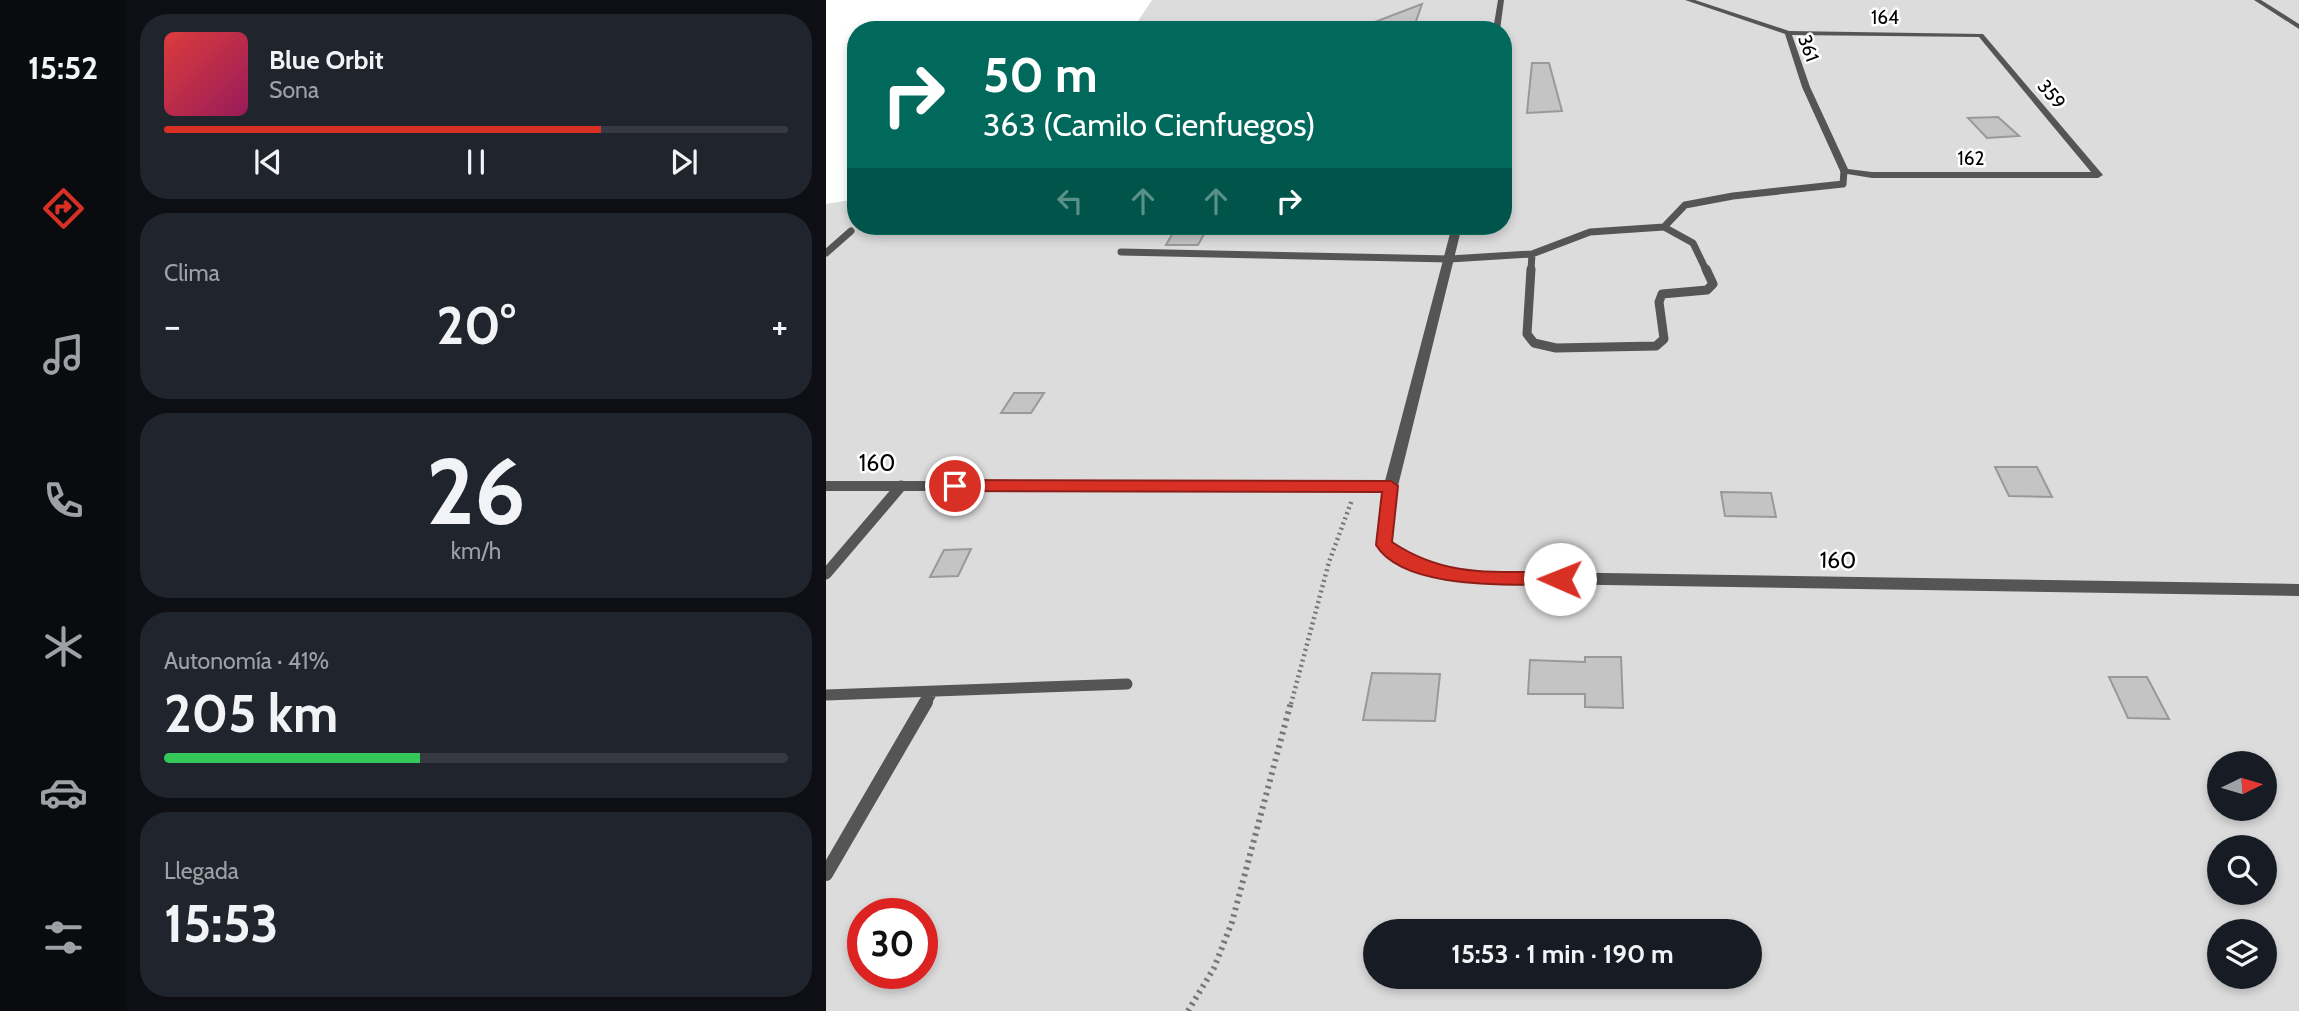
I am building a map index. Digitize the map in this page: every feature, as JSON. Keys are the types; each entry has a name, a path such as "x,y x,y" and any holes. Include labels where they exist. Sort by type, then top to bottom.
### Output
{"street":[{"path":"1498,21 1502,0"},
{"name":"361","path":"1688,0 1788,33 1806,87 1844,171"},
{"path":"2258,0 2299,27"},
{"name":"164","path":"1788,33 1981,35"},
{"name":"359","path":"1981,35 2098,175"},
{"name":"162","path":"1844,171 1872,175 2098,175"},
{"path":"1391,486 1455,235"},
{"name":"160","path":"826,486 1391,486 1384,545 1411,563 1436,573 1478,577 2299,590"}],"lane":[{"path":"1664,227 1685,205 1733,196 1843,184 1844,171"},
{"path":"1121,252 1450,259 1532,254 1590,232 1664,227 1693,243 1713,284 1707,290 1662,295 1659,302 1664,340 1656,346 1556,348 1534,342 1528,334 1532,254"},
{"path":"826,253 847,235"},
{"path":"826,574 901,486"},
{"path":"826,695 1127,684"},
{"path":"826,874 932,692"}],"path":[{"path":"1188,1011 1214,968 1232,922 1329,562 1358,486"}],"shaded area":[{"path":"1152,0 2299,0 2299,1011 826,1011 826,204 847,200 847,235 1512,235 1512,21 1138,21"}],"building":[{"path":"1422,4 1416,21 1377,21"},
{"path":"1532,63 1549,63 1562,111 1527,113"},
{"path":"1998,117 2019,136 1987,138 1968,118"},
{"path":"1172,235 1204,235 1198,245 1166,245"},
{"path":"1014,393 1044,393 1031,413 1001,413"},
{"path":"1995,467 2037,467 2052,497 2009,496"},
{"path":"1721,492 1771,493 1776,517 1725,516"},
{"path":"971,549 958,576 930,577 944,550"},
{"path":"1585,657 1621,657 1623,708 1585,707 1585,694 1528,694 1530,660 1585,662"},
{"path":"1372,673 1440,674 1435,721 1363,720"},
{"path":"2109,677 2147,677 2169,719 2128,718"}],"route":[{"path":"955,486 1391,486 1384,545 1411,563 1436,573 1560,579"}]}
